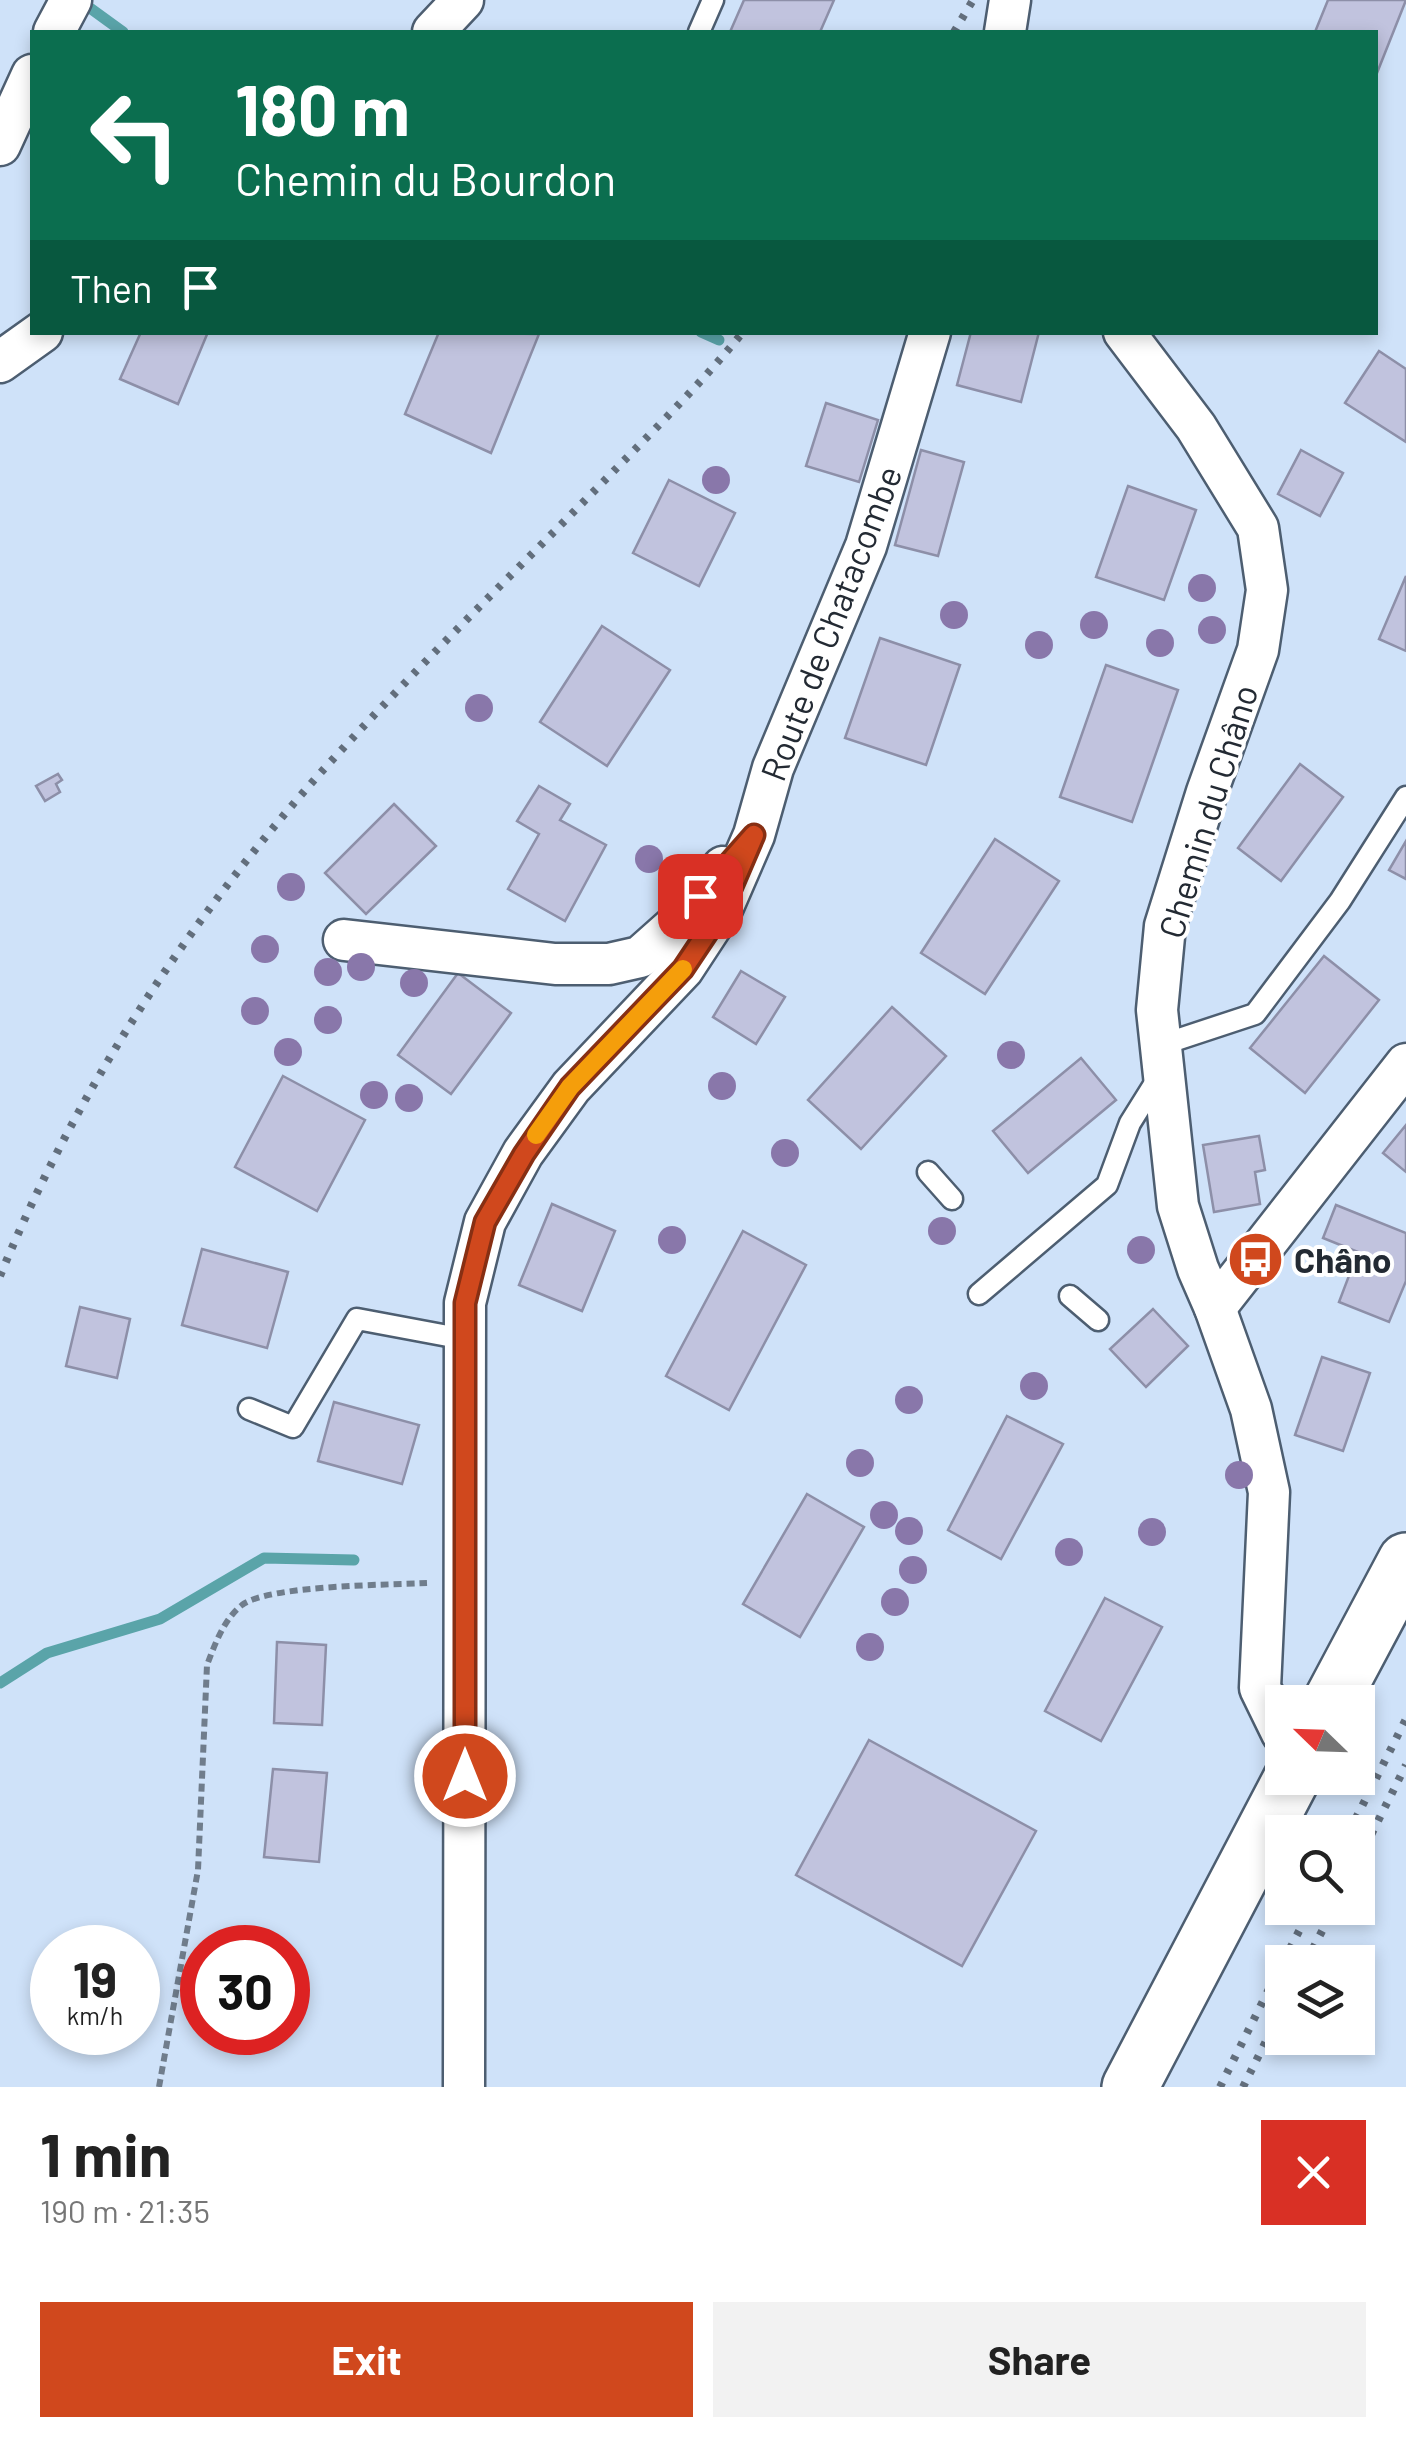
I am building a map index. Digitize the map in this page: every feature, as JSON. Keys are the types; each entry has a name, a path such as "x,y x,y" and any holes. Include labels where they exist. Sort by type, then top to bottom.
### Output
{"main road":[{"path":"1340,1685 1406,1561"},
{"path":"1130,2087 1283,1795"}],"street":[{"path":"55,30 71,0"},
{"path":"435,30 463,0"},
{"path":"1005,30 1010,0"},
{"path":"0,145 30,79"},
{"path":"0,362 38,335"},
{"name":"Route de Chatacombe","path":"464,2087 464,1339 465,1303 485,1222 524,1154 570,1087 683,969 721,912 754,835 773,768 866,546 929,335"},
{"name":"Chemin du Châno","path":"1126,335 1196,427 1258,528 1267,590 1258,650 1165,926 1157,1010 1178,1206 1251,1409 1269,1492 1260,1688 1265,1698"},
{"path":"344,940 554,964 609,964 640,956 676,925 754,835"},
{"path":"1215,1308 1406,1064"}],"lane":[{"path":"700,30 713,0"},
{"path":"980,1294 1107,1186 1130,1123 1162,1057 1255,1014 1340,901 1406,797"},
{"path":"928,1172 952,1199"},
{"path":"1070,1296 1098,1320"},
{"path":"249,1409 294,1427 357,1319 464,1339"}],"path":[{"path":"159,2087 198,1870 207,1665 219,1634 243,1604 286,1591 465,1581"}],"building":[{"path":"744,0 834,0 821,30 731,30"},
{"path":"1328,0 1406,0 1378,70 1378,30 1316,30"},
{"path":"140,335 207,335 178,404 120,379"},
{"path":"438,335 539,335 491,453 405,414"},
{"path":"970,335 1038,335 1021,402 957,385"},
{"path":"1379,351 1406,369 1406,442 1345,403"},
{"path":"826,403 878,420 859,482 806,466"},
{"path":"921,450 964,462 938,556 895,545"},
{"path":"1301,450 1343,473 1320,516 1278,494"},
{"path":"669,480 735,513 699,586 633,553"},
{"path":"1128,486 1196,510 1164,600 1096,577"},
{"path":"1406,576 1406,651 1379,639"},
{"path":"602,626 670,670 607,766 540,722"},
{"path":"880,638 960,665 926,765 845,738"},
{"path":"1106,665 1178,690 1132,822 1060,797"},
{"path":"1300,764 1343,797 1281,881 1238,848"},
{"path":"58,774 62,780 56,784 60,792 45,801 36,786"},
{"path":"539,786 570,804 560,820 606,845 565,921 508,889 539,834 517,821"},
{"path":"394,804 436,846 366,914 325,873"},
{"path":"995,839 1059,881 985,994 921,953"},
{"path":"1406,841 1406,879 1389,870"},
{"path":"1324,956 1379,1000 1305,1093 1250,1048"},
{"path":"741,971 785,997 756,1044 713,1017"},
{"path":"458,973 511,1013 451,1094 398,1055"},
{"path":"892,1007 946,1056 861,1149 808,1100"},
{"path":"1081,1058 1116,1100 1028,1173 993,1131"},
{"path":"283,1076 365,1120 317,1211 235,1167"},
{"path":"1406,1125 1406,1172 1383,1153"},
{"path":"1259,1136 1265,1170 1255,1172 1260,1204 1214,1212 1203,1145"},
{"path":"552,1204 615,1231 582,1311 519,1285"},
{"path":"1336,1205 1406,1233 1406,1281 1389,1322 1339,1302 1358,1252 1323,1238"},
{"path":"743,1231 806,1265 729,1410 666,1376"},
{"path":"202,1249 288,1272 267,1348 182,1325"},
{"path":"80,1307 130,1319 117,1378 66,1366"},
{"path":"1153,1309 1188,1346 1146,1387 1110,1349"},
{"path":"1322,1357 1370,1373 1343,1451 1295,1435"},
{"path":"334,1402 419,1425 402,1484 318,1461"},
{"path":"1007,1416 1063,1444 1001,1559 948,1530"},
{"path":"807,1494 864,1527 800,1637 743,1604"},
{"path":"1105,1598 1162,1627 1101,1741 1045,1711"},
{"path":"277,1642 326,1645 322,1725 274,1723"},
{"path":"869,1740 1036,1831 962,1966 796,1875"},
{"path":"273,1769 327,1773 319,1862 264,1857"}],"waterway":[{"path":"79,0 120,30"},
{"path":"708,335 719,340"},
{"path":"0,1683 47,1653 160,1619 264,1558 354,1560"}],"railway":[{"path":"955,30 973,0"},
{"path":"0,1276 30,1207 101,1073 182,946 227,885 358,732 675,408 740,335"},
{"path":"1358,1815 1406,1719"},
{"path":"1375,1827 1406,1765"},
{"path":"1292,1945 1302,1925"},
{"path":"1315,1945 1325,1925"},
{"path":"1220,2087 1265,1997"},
{"path":"1243,2087 1265,2043"}],"slow traffic":[{"path":"536,1135 570,1087 683,969"}],"place":[{"name":"Châno","path":"1255,1259"}],"route":[{"path":"465,1776 465,1303 485,1222 524,1154 570,1087 683,969 721,912 754,835 700,896"}]}
